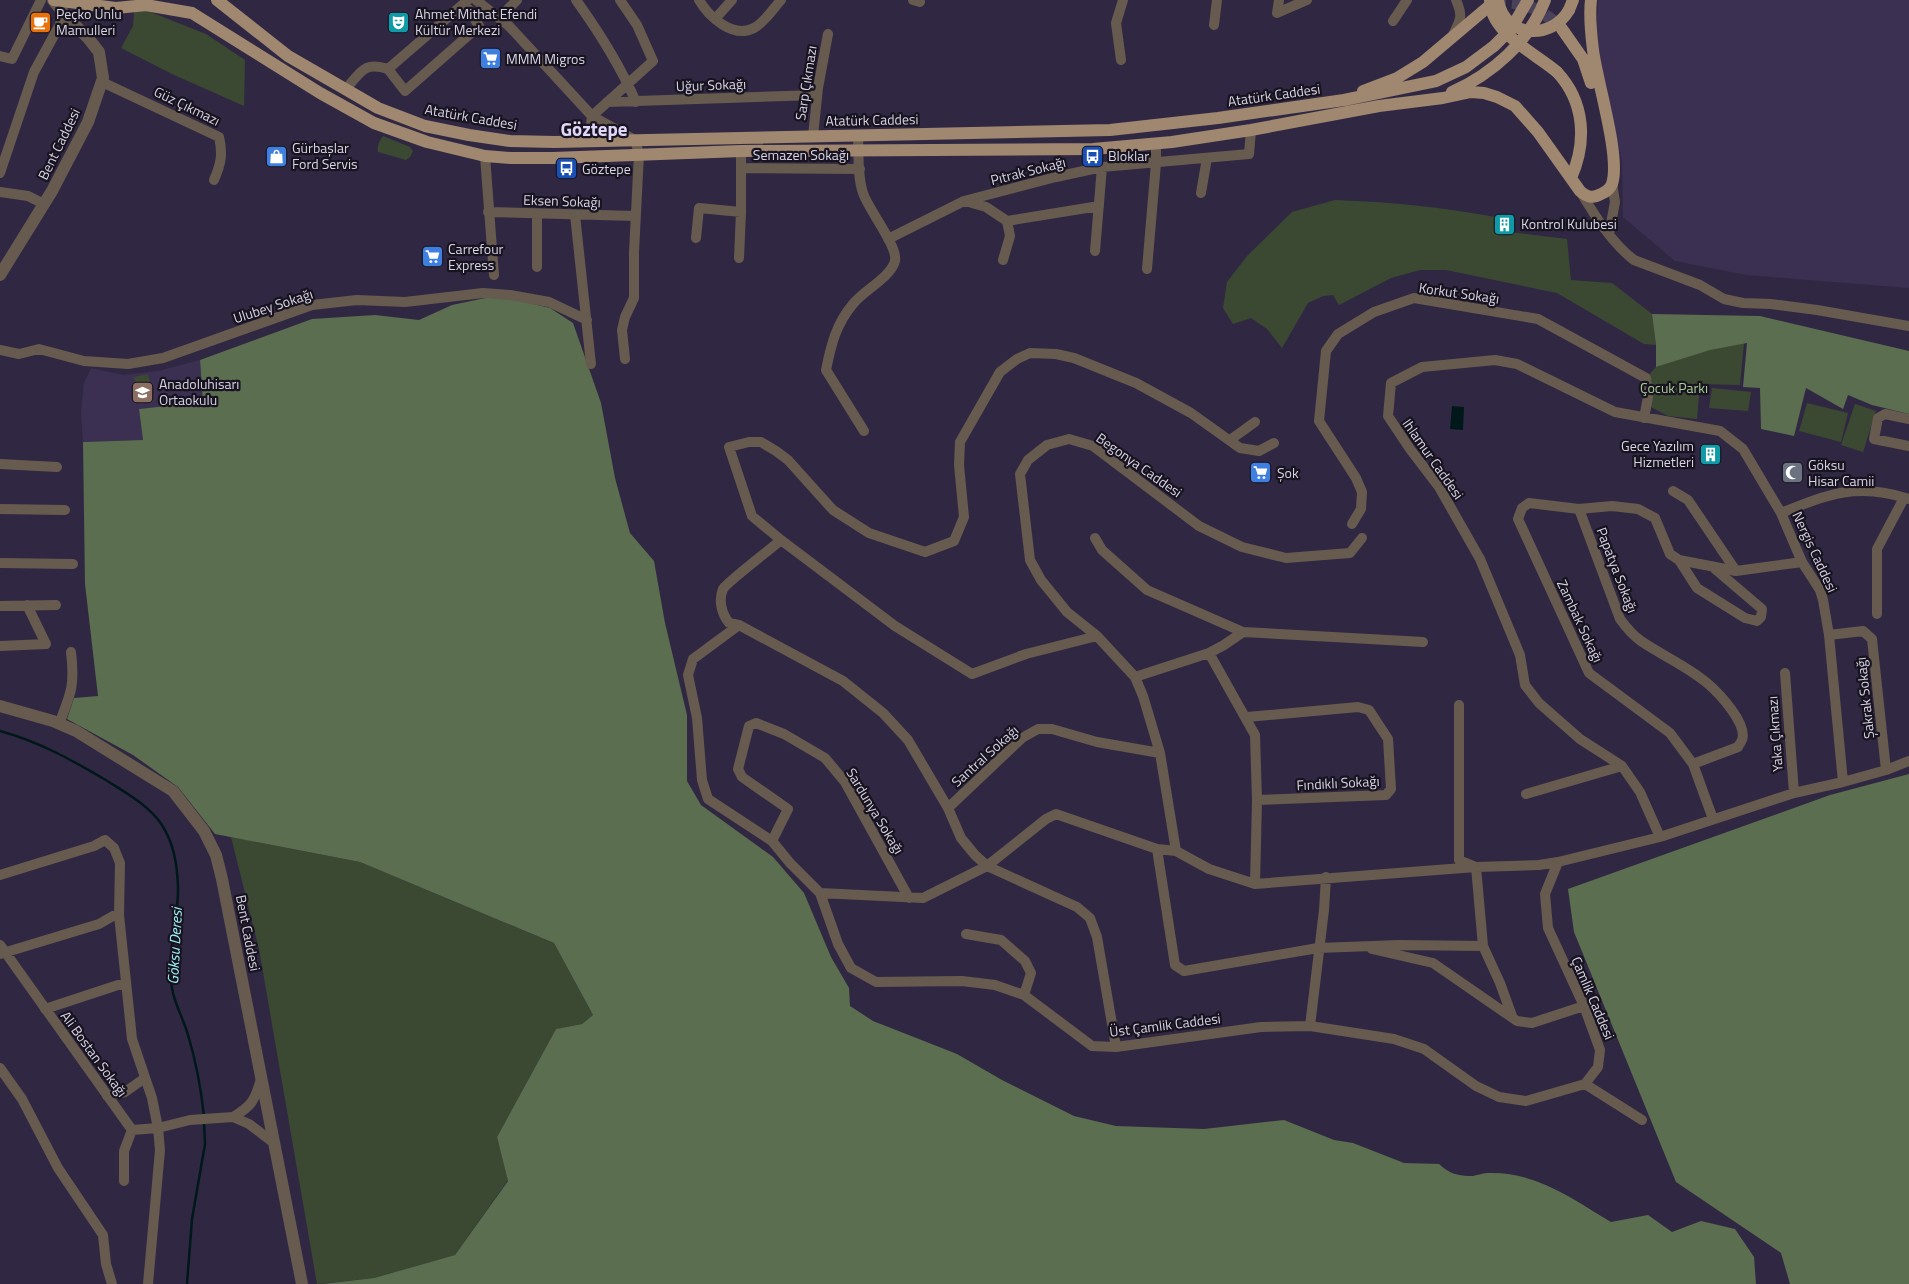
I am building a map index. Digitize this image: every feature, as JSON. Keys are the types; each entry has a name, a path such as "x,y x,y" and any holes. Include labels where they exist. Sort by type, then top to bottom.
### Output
{"main road":[{"name":"Atatürk Caddesi","path":"54,0 116,8 149,2 191,6 320,93 374,123 426,142 485,156 511,158 741,151 1093,149 1156,144 1250,130 1379,106 1425,100"},
{"name":"Atatürk Caddesi","path":"217,0 288,56 378,108 425,126 510,141 858,136 1119,129 1190,122 1344,100 1436,81 1466,67 1494,46 1511,29 1528,0"},
{"path":"1425,100 1460,88 1491,69 1512,50 1527,32 1546,0"},
{"path":"1425,100 1471,92 1484,93 1514,106 1528,120 1580,192 1586,196 1598,196 1606,192 1612,183 1614,167 1612,146 1592,48 1592,0"},
{"path":"1344,100 1406,73 1423,62 1493,2"},
{"path":"1493,2 1492,15 1499,26 1558,72 1571,89 1580,114 1581,141 1578,161 1571,178"},
{"path":"1493,2 1509,21 1524,30 1537,32 1551,28 1564,19 1571,5"},
{"path":"1562,29 1583,59 1589,73 1612,183"}],"street":[{"path":"0,56 12,60 41,0"},
{"name":"Bent Caddesi","path":"0,275 44,204 88,122 103,78 99,52 54,0"},
{"path":"476,0 510,26 592,116 635,140 639,154 634,298 622,330 625,359"},
{"path":"499,18 517,0"},
{"path":"576,0 602,37 636,102"},
{"path":"589,141 592,116 653,61 637,25 620,0"},
{"path":"699,0 715,19 737,32 753,29 762,22 781,0"},
{"path":"715,19 732,0"},
{"path":"1121,60 1116,22 1123,0"},
{"path":"1214,25 1217,0"},
{"path":"1279,0 1277,13 1308,0"},
{"path":"1393,20 1407,0"},
{"path":"346,89 366,67 374,64 388,69 405,91 479,26 466,2 388,69"},
{"path":"1458,4 1474,12 1493,2"},
{"path":"1452,38 1461,17 1458,4"},
{"path":"0,173 34,72 65,15"},
{"name":"Sarp Çıkmazı","path":"812,136 828,34"},
{"name":"Güz Çıkmazı","path":"102,82 219,137 222,152 220,165 214,180"},
{"name":"Uğur Sokağı","path":"607,102 817,95"},
{"name":"Pıtrak Sokağı","path":"888,239 964,201 1102,167 1249,154 1250,130"},
{"path":"858,136 863,194 888,239 895,259 892,270 854,302 840,321 832,341 826,370 864,431"},
{"path":"1148,270 1156,144"},
{"path":"739,258 741,151"},
{"path":"485,156 494,275"},
{"path":"1201,193 1207,158"},
{"path":"1095,250 1102,167"},
{"name":"Semazen Sokağı","path":"741,168 860,169"},
{"path":"1610,234 1615,202 1612,183"},
{"path":"0,192 28,196 44,204"},
{"path":"1580,192 1602,226 1624,253 1634,260 1700,286 1724,299 1743,303 1808,308 1909,326"},
{"path":"964,201 986,207 1007,221 1099,206"},
{"path":"696,238 699,208 741,212"},
{"name":"Eksen Sokağı","path":"488,212 636,216"},
{"path":"537,214 538,267"},
{"path":"575,215 591,364"},
{"path":"1003,260 1010,236 1007,221"},
{"name":"Ulubey Sokağı","path":"0,350 19,354 39,349 84,361 128,364 163,358 312,305 357,300 405,302 483,293 510,295 549,302 587,320"},
{"name":"Korkut Sokağı","path":"1352,524 1361,509 1362,492 1356,478 1319,421 1326,351 1338,334 1374,312 1395,304 1414,298 1538,319 1646,378 1648,397 1644,418"},
{"path":"1097,636 1026,654 972,674 895,626 752,516 729,448 749,442 761,442 788,460 833,510 870,533 926,552 954,541 964,517 959,465 960,442 1000,372 1017,358 1030,353 1056,354 1074,358 1136,383 1191,413 1240,448 1259,451 1274,443"},
{"name":"Ihlamur Caddesi","path":"1622,766 1580,739 1539,703 1524,685 1520,655 1480,559 1439,487 1388,416 1391,383 1422,367 1495,360 1517,364 1615,412 1644,418"},
{"path":"1909,419 1885,414 1878,418 1874,439 1909,446"},
{"name":"Nergis Caddesi","path":"1644,418 1720,431 1743,450 1781,513 1802,562 1820,590 1829,635 1844,782"},
{"path":"1230,440 1255,422"},
{"name":"Begonya Caddesi","path":"1176,851 1160,753 1143,696 1135,677 1097,636 1067,612 1042,580 1030,560 1020,474 1028,460 1047,445 1069,439 1093,446 1198,526 1242,547 1286,558 1350,553 1362,538"},
{"path":"0,464 57,467"},
{"path":"1781,513 1821,497 1849,490 1894,494 1907,499 1877,549 1877,614"},
{"path":"1673,491 1688,500 1736,571"},
{"name":"Zambak Sokağı","path":"1579,509 1529,503 1522,508 1518,519 1589,673 1670,733 1693,764 1713,819"},
{"path":"1579,509 1612,506 1638,509 1655,518 1670,554 1679,560 1736,571 1802,562"},
{"path":"0,509 65,510"},
{"name":"Papatya Sokağı","path":"1579,509 1620,618 1628,630 1641,641 1708,684 1735,714 1742,727 1742,741 1738,746 1693,764"},
{"path":"1095,538 1102,550 1147,590 1243,632 1423,642"},
{"path":"781,540 723,589 720,605 723,616 728,623 739,625 842,681 882,713 908,740 948,808 961,838 975,855 987,866 1077,907 1090,918 1097,937 1116,1047"},
{"path":"1679,560 1696,588 1745,618 1757,621 1762,617 1762,609 1714,567"},
{"path":"0,563 73,564"},
{"path":"0,646 46,644 27,605"},
{"path":"0,606 56,605"},
{"name":"Üst Çamlik Caddesi","path":"739,625 693,659 688,675 696,718 702,780 708,799 772,841 790,863 820,893 838,944 851,968 876,982 962,981 995,985 1024,995 1092,1046 1116,1047 1261,1027 1310,1026 1394,1039 1424,1049 1476,1086 1499,1097 1526,1101 1586,1084"},
{"name":"Şakrak Sokağı","path":"1829,635 1863,631 1872,639 1886,770"},
{"path":"1135,677 1209,653 1243,632"},
{"path":"58,724 72,689 74,674 71,652"},
{"path":"1209,653 1247,717 1255,735 1257,800 1255,884"},
{"name":"Yaka Çıkmazı","path":"1784,673 1794,793"},
{"path":"1459,704 1459,860 1476,867"},
{"name":"Bent Caddesi","path":"0,706 76,731 173,791 204,832 216,855 302,1284"},
{"name":"Fındıklı Sokağı","path":"1247,717 1358,707 1369,710 1388,739 1391,789 1386,795 1257,800"},
{"name":"Sardunya Sokağı","path":"772,841 788,809 742,777 738,769 749,726 756,723 784,734 825,758 845,782 909,898"},
{"name":"Santral Sokağı","path":"948,808 1022,738 1038,730 1052,729 1097,742 1160,753"},
{"path":"820,893 924,898 987,866 1046,819 1056,814 1157,849 1176,851 1209,869 1255,884 1326,877 1476,867 1539,866 1660,837 1794,793 1844,782 1909,761"},
{"path":"1526,794 1622,766 1640,792 1660,837"},
{"path":"0,875 94,846 105,840 114,848 120,863 119,915 132,1039 152,1098 160,1150 148,1284"},
{"path":"1157,849 1175,965 1184,971 1318,948 1355,946 1483,946"},
{"name":"Çamlik Caddesi","path":"1558,862 1544,894 1548,928 1584,1006 1600,1050 1598,1068 1586,1084"},
{"path":"1539,866 1553,874"},
{"path":"1476,867 1483,946 1512,1016"},
{"path":"1310,1026 1324,910 1326,877"},
{"path":"2,950 99,924 113,916 119,915"},
{"path":"966,934 1001,940 1025,961 1031,974 1024,995"},
{"path":"1355,946 1433,963 1517,1021 1532,1023 1584,1006"},
{"name":"Ali Bostan Sokağı","path":"2,950 132,1130"},
{"path":"45,1009 118,985 126,985"},
{"path":"0,1068 22,1099 58,1168 103,1235 106,1264 112,1284"},
{"path":"107,1096 125,1092 145,1078"},
{"path":"124,1181 124,1151 132,1130 158,1128 190,1120 233,1117 246,1110 253,1102 261,1078"},
{"path":"1586,1084 1642,1120"},
{"path":"233,1117 249,1124 274,1143"}],"shaded area":[{"path":"1598,0 1909,0 1909,288 1746,275 1675,261 1623,217 1622,161 1609,107 1596,38"},
{"name":"Anadoluhisarı Ortaokulu","path":"200,360 203,402 139,409 143,440 83,442 81,412 84,383 91,368 123,375 158,371"},
{"path":"1452,406 1464,407 1463,430 1450,429"}],"green space":[{"path":"134,11 148,11 206,34 245,60 244,106 172,74 121,48 133,26"},
{"path":"383,136 410,147 413,151 410,157 406,160 378,152 380,140"},
{"path":"1335,200 1415,205 1475,213 1495,217 1494,230 1567,239 1571,280 1612,283 1652,314 1656,345 1644,344 1557,293 1446,270 1420,270 1391,278 1339,305 1333,295 1323,296 1308,303 1282,348 1267,329 1251,318 1233,324 1223,308 1227,282 1247,256 1292,212"},
{"path":"490,297 517,300 550,308 573,323 601,403 615,478 630,533 654,561 665,623 687,715 687,781 701,805 773,857 804,893 831,957 849,988 850,1006 873,1021 957,1054 1002,1080 1074,1116 1116,1126 1204,1129 1284,1120 1334,1140 1353,1143 1404,1163 1439,1164 1450,1172 1462,1176 1488,1173 1522,1177 1553,1188 1611,1222 1648,1215 1672,1232 1701,1221 1735,1229 1754,1257 1756,1284 322,1284 374,1278 455,1255 508,1181 497,1137 556,1029 582,1024 593,1015 554,943 360,862 215,834 178,787 133,755 67,719 74,698 98,696 85,584 83,442 143,440 139,409 203,402 200,360 312,319 375,315 419,320 452,305"},
{"path":"1652,314 1760,316 1909,351 1909,414 1872,405 1848,395 1843,409 1806,388 1794,436 1761,429 1760,388 1743,387 1747,343 1710,350 1656,367 1656,345"},
{"name":"Çocuk Parkı","path":"1744,343 1740,385 1700,384 1697,419 1668,416 1651,407 1648,376 1656,367 1707,350"},
{"path":"148,374 154,401 140,404 134,377"},
{"path":"1712,388 1751,392 1748,411 1709,408"},
{"path":"1807,403 1848,413 1841,442 1799,431"},
{"path":"1855,404 1876,411 1863,452 1841,445"},
{"path":"1909,774 1909,1284 1790,1284 1781,1253 1676,1182 1574,932 1568,889 1830,795"},
{"path":"231,837 360,862 554,943 593,1015 582,1024 556,1029 497,1137 508,1180 455,1255 374,1278 317,1284 259,949"}],"waterway":[{"name":"Göksu Deresi","path":"0,731 15,735 56,753 109,782 145,806 157,818 166,832 174,854 178,886 171,963 172,988 193,1055 200,1085 204,1116"},
{"name":"Göksu Deresi","path":"187,1284 192,1219 205,1144 204,1122"}],"tunnel":[{"path":"1494,2 1514,3 1532,8 1548,16 1562,29"}],"place":[{"name":"Peçko Unlu Mamulleri","path":"40,22"},
{"name":"Ahmet Mithat Efendi Kültür Merkezi","path":"399,22"},
{"name":"MMM Migros","path":"490,59"},
{"name":"Gürbaşlar Ford Servis","path":"276,156"},
{"name":"Bloklar","path":"1092,156"},
{"name":"Göztepe","path":"566,169"},
{"name":"Kontrol Kulubesi","path":"1505,224"},
{"name":"Carrefour Express","path":"432,257"},
{"name":"Anadoluhisarı Ortaokulu","path":"143,392"},
{"name":"Gece Yazılım Hizmetleri","path":"1710,454"},
{"name":"Şok","path":"1261,473"},
{"name":"Göksu Hisar Camii","path":"1792,473"}],"district":[{"name":"Göztepe","path":"594,129"}]}
